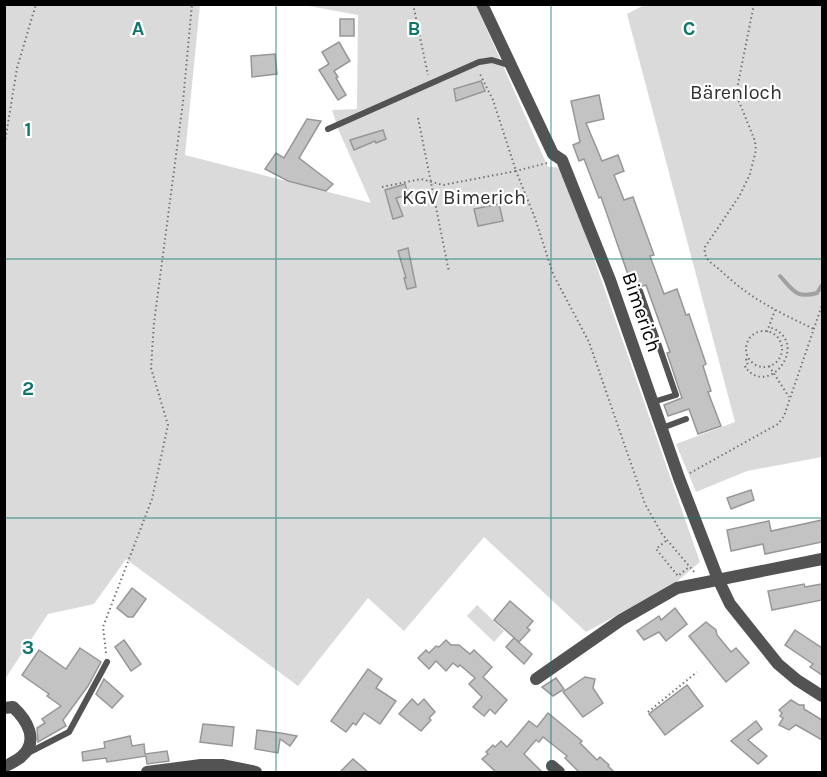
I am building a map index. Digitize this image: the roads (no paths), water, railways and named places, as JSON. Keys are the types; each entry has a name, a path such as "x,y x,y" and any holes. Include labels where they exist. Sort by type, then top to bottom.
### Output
{"street":[{"name":"Bimerich","path":"482,4 553,154 562,160 610,280 679,478 730,604 778,664 822,696"},
{"path":"536,679 634,611 676,588 822,559"},
{"path":"4,708 13,707 22,716 29,725 30,739 22,756 4,767"},
{"path":"147,772 201,765 223,765 256,772"}],"lane":[{"path":"328,129 475,64 492,60 512,66"},
{"path":"640,291 676,395 652,402"},
{"path":"662,428 686,419"},
{"path":"22,756 69,732 107,662"}],"waterway":[{"path":"780,276 799,294 817,293 822,285"}],"park label":[{"name":"Bärenloch","path":"736,92"},
{"name":"KGV Bimerich","path":"464,197"}]}
